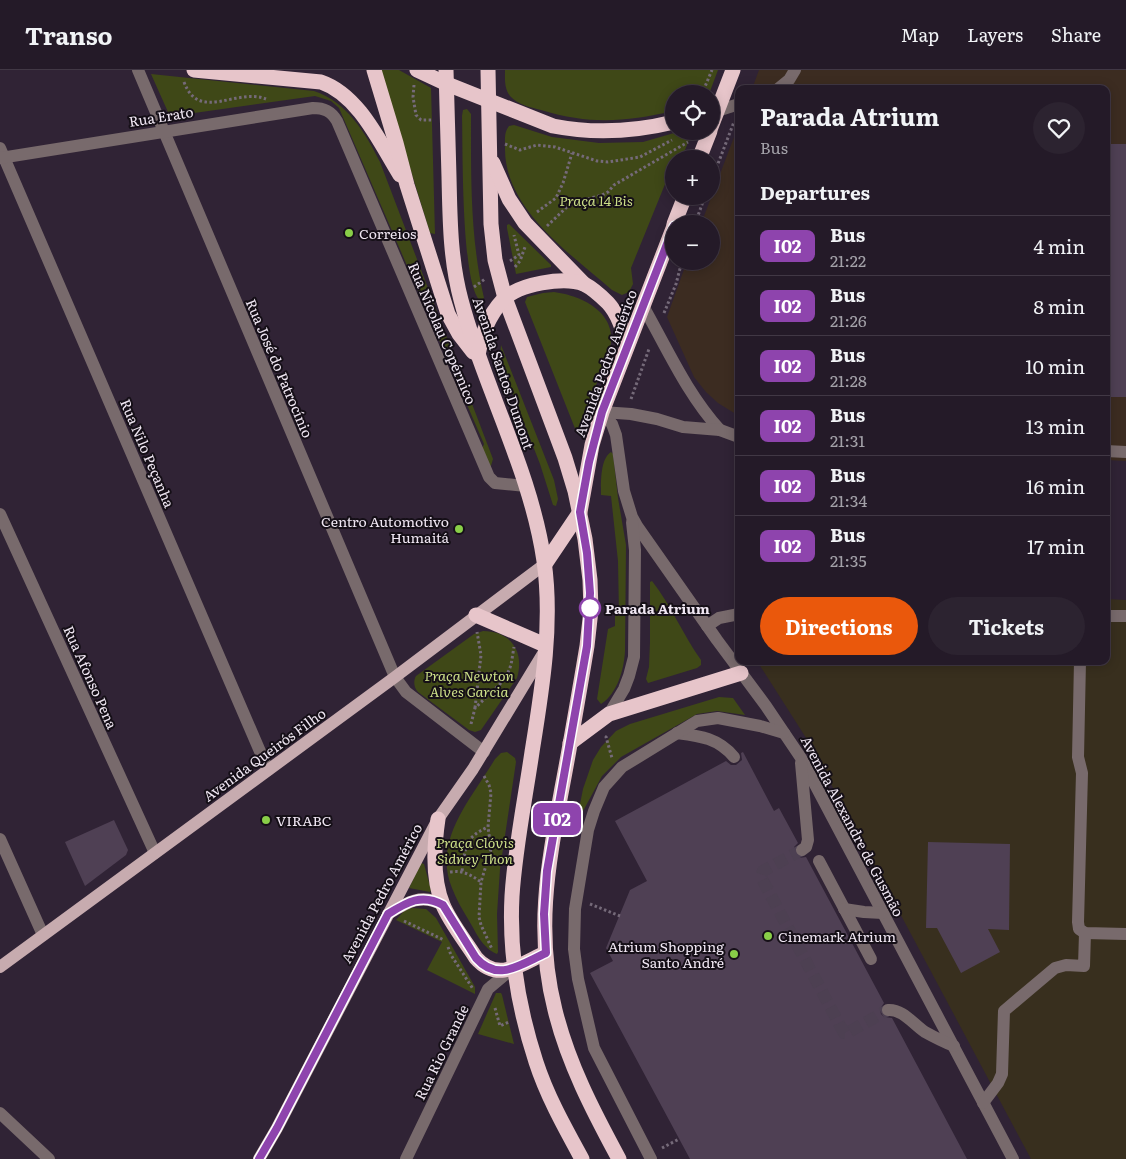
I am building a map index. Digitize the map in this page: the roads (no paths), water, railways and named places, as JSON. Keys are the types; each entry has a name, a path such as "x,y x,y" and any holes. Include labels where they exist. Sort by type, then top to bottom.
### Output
{"highway":[{"path":"374,70 407,185 448,314 458,334 478,357"},
{"name":"Avenida Santos Dumont","path":"488,70 493,242 499,278 571,474 580,512"},
{"path":"720,99 733,70"},
{"path":"188,74 321,82 330,85 350,100 363,116 407,185"},
{"path":"416,74 446,77 488,101 553,126 571,130 609,132 665,124"},
{"name":"Avenida Santos Dumont","path":"446,77 450,234 460,297 478,357 526,486 538,525 545,564 546,648 514,871 512,922 515,967 521,1002 537,1064 560,1118 582,1159"},
{"path":"489,154 517,213 537,237 584,284 609,304 621,325 627,345"},
{"name":"Avenida Pedro Américo","path":"545,564 580,512 592,445 602,412 665,249"},
{"path":"478,357 482,336 487,324 505,298 530,286 547,282 584,284"},
{"path":"580,512 589,573 590,610 587,646 547,871 544,914 546,953 553,1000 563,1039 590,1104 619,1159"},
{"path":"475,616 515,631 546,648"},
{"path":"570,742 609,714 741,672"},
{"path":"438,819 434,855 438,890 443,905 476,958 483,966 492,971 499,971 515,967 546,953"}],"main road":[{"name":"Avenida Queirós Filho","path":"0,967 395,677 545,564"},
{"name":"Avenida Pedro Américo","path":"259,1159 438,819 484,752 546,648"},
{"path":"388,914 401,905 419,898 435,901 443,905"}],"street":[{"name":"Rua José do Patrocínio","path":"138,70 395,677"},
{"path":"783,85 789,80 794,70"},
{"path":"720,110 735,105"},
{"name":"Rua Erato","path":"1,155 313,108 327,110"},
{"name":"Rua Nicolau Copérnico","path":"327,110 337,121 489,477 495,483 526,486"},
{"name":"Rua Nilo Peçanha","path":"1,155 268,770"},
{"path":"643,306 691,392 707,416 720,430"},
{"path":"602,412 631,414 683,427 720,430 735,436"},
{"name":"Avenida Alexandre de Gusmão","path":"602,412 612,424 616,435 624,491 632,517 641,533 735,664"},
{"path":"1110,451 1126,452"},
{"name":"Rua Afonso Pena","path":"0,514 154,853"},
{"path":"609,714 624,688 634,657 635,550 632,517"},
{"path":"707,626 719,618 735,615"},
{"path":"1110,616 1126,616"},
{"name":"Avenida Alexandre de Gusmão","path":"736,665 801,758 1013,1159"},
{"path":"1080,665 1078,757 1082,773 1079,929 1085,933 1126,934"},
{"path":"395,677 406,692 484,752"},
{"path":"650,1157 594,1048 582,1002 574,949 574,909 588,830 599,797 604,787 617,771 697,722 710,718 760,726 784,733"},
{"path":"677,733 709,738 727,748 734,757"},
{"path":"801,758 808,840 806,847 802,850"},
{"path":"0,839 43,935"},
{"path":"819,861 871,960"},
{"path":"844,908 864,912 883,912"},
{"path":"983,1103 998,1084 1002,1074 1004,1011 1055,968 1066,965 1084,966 1085,933"},
{"name":"Rua Rio Grande","path":"406,1159 488,989 515,967"},
{"path":"888,1010 900,1013 925,1032 954,1046"},
{"path":"0,1113 49,1159"}],"tunnel":[{"path":"802,850 763,871 761,877 844,1033 888,1010"}],"place":[{"name":"Correios","path":"349,233"},
{"name":"Centro Automotivo Humaitá","path":"459,529"},
{"name":"Parada Atrium","path":"590,608"},
{"name":"VIRABC","path":"266,820"},
{"name":"Cinemark Atrium","path":"768,936"},
{"name":"Atrium Shopping Santo André","path":"734,954"}],"park label":[{"name":"Praça 14 Bis","path":"596,200"},
{"name":"Praça Newton Alves Garcia","path":"469,684"},
{"name":"Praça Clóvis Sidney Thon","path":"475,850"}]}
